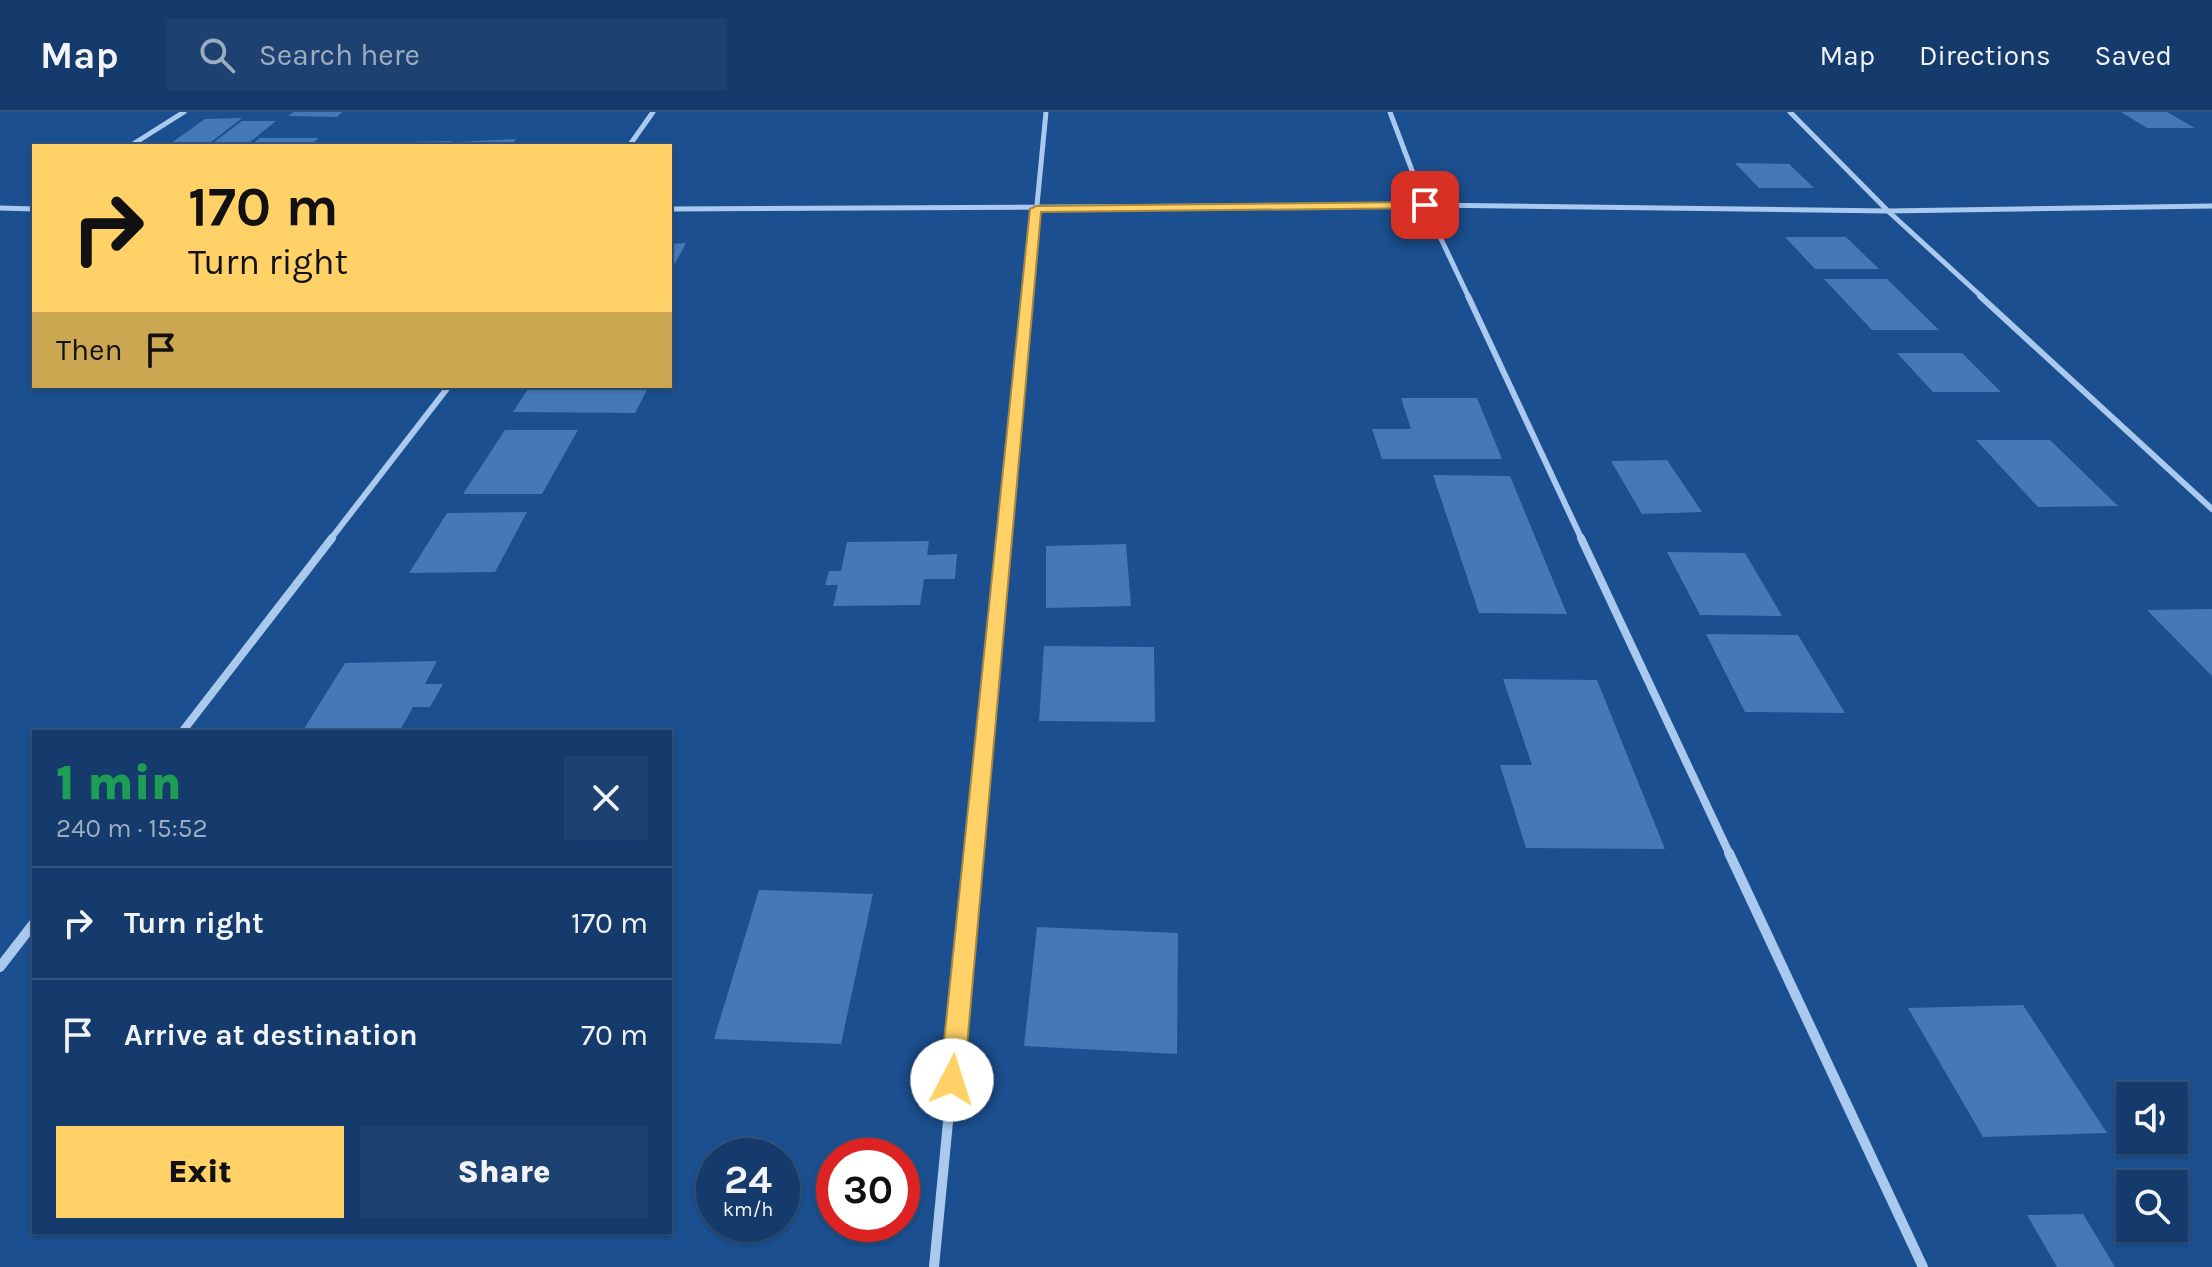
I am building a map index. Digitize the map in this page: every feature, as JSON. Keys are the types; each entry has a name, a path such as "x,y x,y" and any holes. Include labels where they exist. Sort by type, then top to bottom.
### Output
{"street":[{"path":"133,144 184,112"},
{"path":"630,144 653,112"},
{"path":"934,1267 1046,112"},
{"path":"1390,112 1425,205 1923,1267"},
{"path":"1790,112 1888,211 2212,509"},
{"path":"672,209 1425,205 1888,211 2212,206"},
{"path":"0,208 32,208"},
{"path":"184,730 447,388"},
{"path":"0,967 32,926"}],"building":[{"path":"294,112 342,112 337,117 288,116"},
{"path":"2121,112 2167,112 2195,128 2147,128"},
{"path":"242,118 209,144 170,144 205,119"},
{"path":"242,121 276,121 247,144 212,144"},
{"path":"260,138 319,138 312,144 252,144"},
{"path":"516,139 513,144 456,144"},
{"path":"452,141 450,144 408,144"},
{"path":"1735,163 1789,164 1814,188 1759,188"},
{"path":"1785,237 1846,237 1879,269 1815,269"},
{"path":"686,243 672,269 672,244"},
{"path":"1824,279 1887,279 1939,330 1872,330"},
{"path":"1897,353 1962,353 2001,392 1933,392"},
{"path":"529,388 648,388 635,413 513,412"},
{"path":"1401,398 1477,398 1502,459 1382,459 1372,429 1411,429"},
{"path":"505,430 578,430 542,494 463,494"},
{"path":"1976,440 2050,440 2118,506 2038,507"},
{"path":"1667,460 1702,512 1642,514 1611,461"},
{"path":"1433,475 1510,476 1567,614 1479,613"},
{"path":"527,512 495,572 409,573 447,513"},
{"path":"929,541 927,555 957,554 955,579 924,579 920,605 833,606 838,585 825,585 829,571 841,571 847,542"},
{"path":"1126,544 1131,606 1046,608 1046,546"},
{"path":"1667,552 1745,553 1782,616 1700,615"},
{"path":"2212,609 2212,676 2147,610"},
{"path":"1706,634 1798,635 1845,713 1745,712"},
{"path":"1044,646 1154,647 1155,722 1039,721"},
{"path":"437,661 425,684 443,684 430,707 413,707 400,730 303,730 345,663"},
{"path":"1503,679 1597,680 1665,849 1526,848 1500,765 1532,765"},
{"path":"759,890 873,894 841,1044 714,1039"},
{"path":"1037,927 1178,933 1177,1054 1024,1046"},
{"path":"2023,1005 2107,1133 1983,1137 1908,1008"},
{"path":"2083,1214 2115,1267 2057,1267 2027,1215"}],"route":[{"path":"952,1080 1036,209 1425,205"}]}
